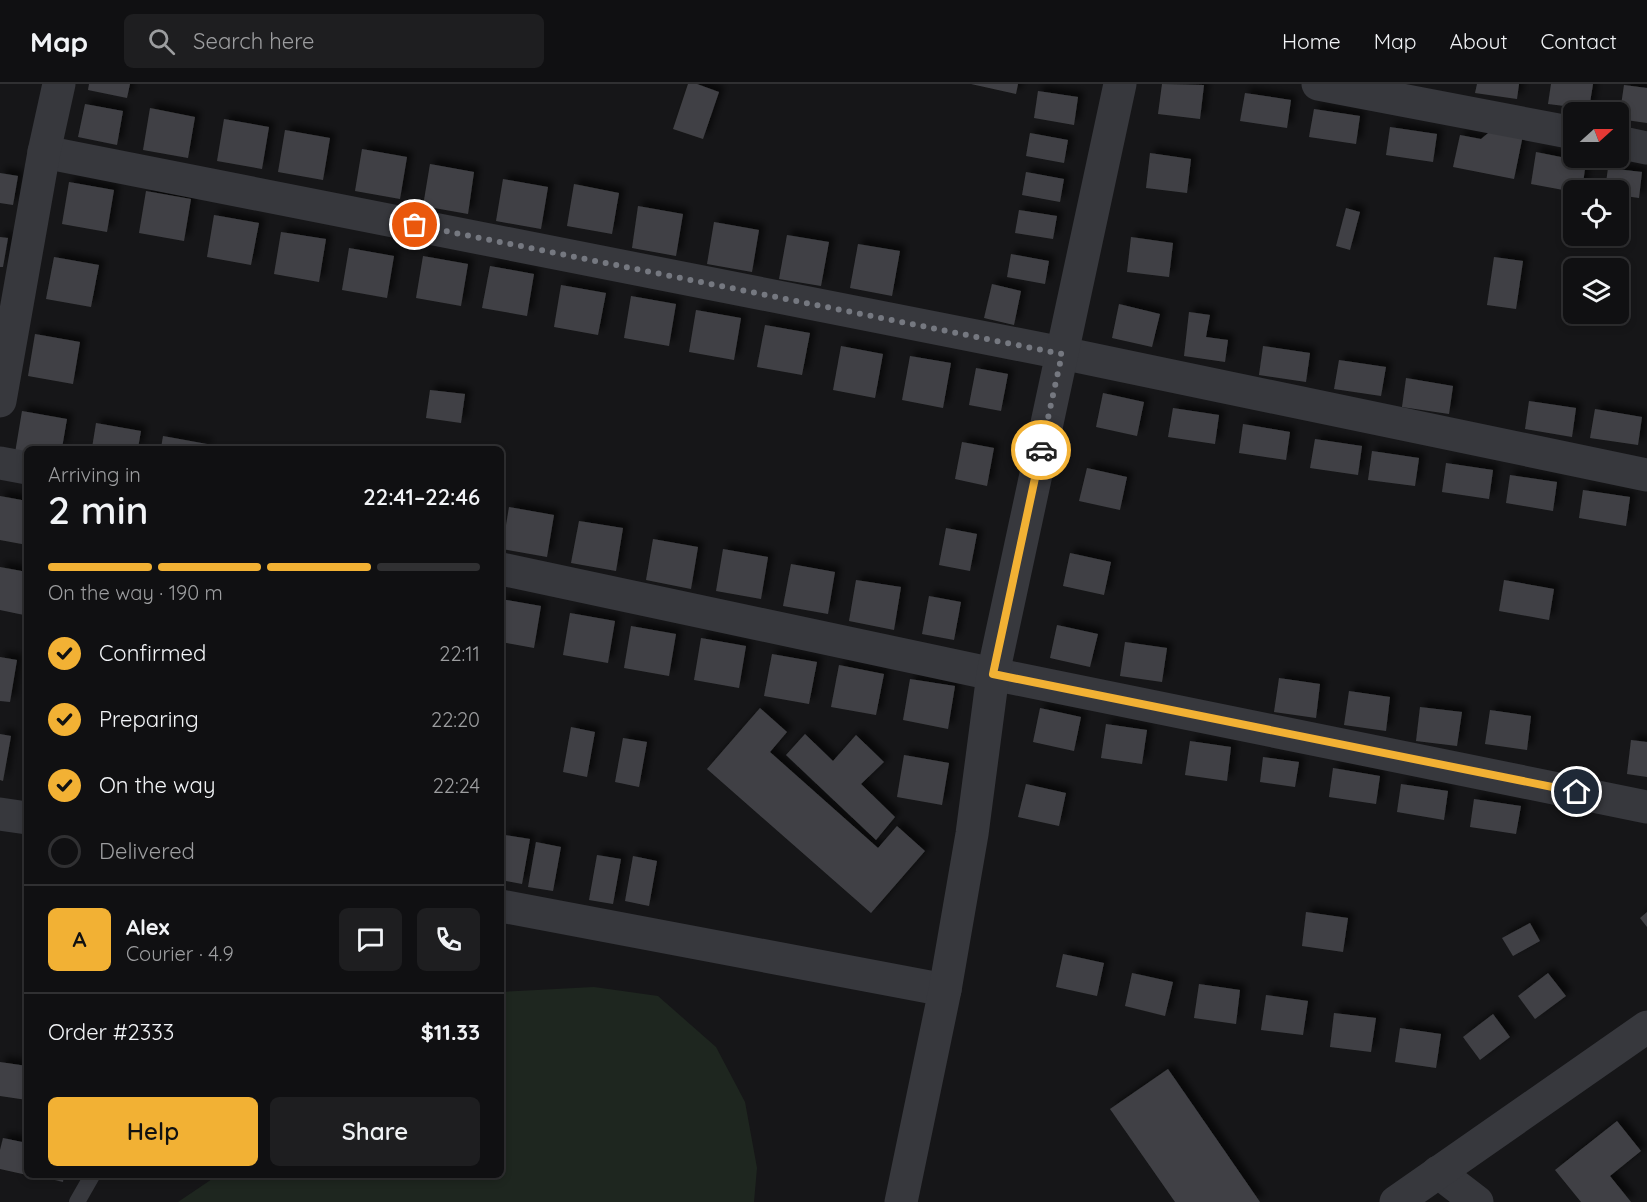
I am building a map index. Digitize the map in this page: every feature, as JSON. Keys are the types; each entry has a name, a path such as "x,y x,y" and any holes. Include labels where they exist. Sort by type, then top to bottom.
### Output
{"street":[{"path":"0,401 44,152 59,84"},
{"path":"901,1202 945,990 972,834 993,674 1120,84"},
{"path":"1318,84 1563,131"},
{"path":"1629,144 1647,148"},
{"path":"44,152 1062,354 1647,475"},
{"path":"0,462 24,467"},
{"path":"504,570 993,674 1647,807"},
{"path":"0,814 24,818"},
{"path":"504,907 945,990"},
{"path":"1396,1202 1647,1027"},
{"path":"1438,1172 1478,1202"}],"lane":[{"path":"77,1202 91,1178"}],"shaded area":[{"path":"594,987 658,996 716,1047 745,1102 757,1168 754,1202 178,1202 214,1178 504,1178 504,992"}],"building":[{"path":"89,84 130,84 127,98 88,90"},
{"path":"688,84 697,84 719,92 703,139 673,129"},
{"path":"971,84 1018,84 1016,94"},
{"path":"1162,84 1204,85 1200,119 1158,114"},
{"path":"1477,84 1519,84 1517,99 1475,93"},
{"path":"1551,84 1593,84 1590,102 1563,102 1563,106 1548,104"},
{"path":"1624,85 1647,88 1647,123 1629,120 1629,102 1622,102"},
{"path":"1038,91 1078,97 1074,125 1034,118"},
{"path":"1245,93 1291,100 1287,128 1240,121"},
{"path":"85,104 123,111 117,145 78,137"},
{"path":"150,108 195,117 188,158 143,150"},
{"path":"1314,109 1360,116 1356,144 1309,137"},
{"path":"224,119 269,127 262,169 217,161"},
{"path":"1390,127 1437,134 1433,162 1386,155"},
{"path":"1493,129 1523,135 1514,179 1453,167 1460,135 1481,139"},
{"path":"285,130 330,138 323,180 278,172"},
{"path":"1030,133 1068,140 1064,163 1026,156"},
{"path":"362,149 407,157 400,199 355,191"},
{"path":"1536,152 1563,157 1563,168 1585,168 1583,180 1563,180 1563,190 1531,184"},
{"path":"1150,153 1191,159 1187,193 1146,188"},
{"path":"430,164 474,172 468,214 423,206"},
{"path":"1608,168 1642,172 1639,198 1629,197 1629,180 1606,180"},
{"path":"1026,172 1064,179 1060,202 1022,195"},
{"path":"0,173 18,176 13,205 0,203"},
{"path":"503,179 548,187 541,229 496,221"},
{"path":"69,182 114,190 107,232 62,224"},
{"path":"574,184 619,193 612,234 567,226"},
{"path":"146,191 191,199 184,241 139,233"},
{"path":"638,206 683,214 676,256 632,248"},
{"path":"1346,208 1360,212 1350,250 1336,246"},
{"path":"1019,210 1057,216 1053,239 1015,233"},
{"path":"214,215 259,223 251,265 207,257"},
{"path":"714,222 759,230 752,272 707,264"},
{"path":"281,232 326,239 319,282 274,274"},
{"path":"787,235 829,242 821,286 779,279"},
{"path":"0,237 8,238 3,267 0,267"},
{"path":"1131,237 1173,243 1169,277 1127,272"},
{"path":"858,244 900,251 892,296 850,288"},
{"path":"349,248 394,256 387,298 342,290"},
{"path":"1011,254 1049,261 1045,284 1007,277"},
{"path":"423,256 468,264 461,306 416,298"},
{"path":"54,257 99,265 91,307 46,299"},
{"path":"1494,257 1523,261 1516,309 1487,305"},
{"path":"490,266 534,274 527,316 482,308"},
{"path":"992,284 1021,291 1014,325 984,318"},
{"path":"561,285 606,293 598,335 554,327"},
{"path":"631,296 676,304 669,346 624,338"},
{"path":"1119,304 1160,314 1152,347 1112,338"},
{"path":"696,310 741,318 734,360 689,352"},
{"path":"1189,312 1210,315 1206,337 1228,340 1225,362 1184,356"},
{"path":"765,325 810,333 802,375 757,367"},
{"path":"35,334 80,342 73,384 28,376"},
{"path":"841,346 883,354 875,398 833,390"},
{"path":"1263,346 1310,353 1306,382 1259,375"},
{"path":"910,356 951,363 943,408 902,400"},
{"path":"1339,360 1386,367 1381,396 1334,389"},
{"path":"976,368 1008,374 1001,411 969,405"},
{"path":"1406,378 1453,386 1449,414 1402,407"},
{"path":"430,390 465,394 461,423 426,418"},
{"path":"1103,393 1144,402 1137,436 1096,427"},
{"path":"1529,401 1576,408 1572,437 1525,429"},
{"path":"1173,408 1219,415 1215,444 1168,437"},
{"path":"1595,409 1642,417 1638,445 1590,438"},
{"path":"22,411 67,419 62,446 24,446 24,454 15,453"},
{"path":"96,423 141,431 138,446 92,446"},
{"path":"1243,424 1290,432 1286,460 1239,453"},
{"path":"163,436 207,444 207,446 161,446"},
{"path":"1315,439 1362,446 1358,475 1310,468"},
{"path":"962,442 994,448 987,486 955,479"},
{"path":"1372,451 1419,458 1415,486 1368,480"},
{"path":"1446,463 1493,470 1489,499 1442,492"},
{"path":"1087,468 1127,477 1120,510 1079,501"},
{"path":"1510,475 1557,482 1553,511 1506,503"},
{"path":"1583,490 1630,497 1626,526 1579,518"},
{"path":"0,496 24,500 24,544 0,540"},
{"path":"509,507 554,515 547,557 504,549"},
{"path":"579,521 623,528 616,571 571,563"},
{"path":"946,528 977,534 970,571 939,565"},
{"path":"653,539 698,547 691,589 646,580"},
{"path":"723,549 768,557 761,599 716,591"},
{"path":"1070,553 1111,562 1104,595 1063,586"},
{"path":"791,564 835,572 828,614 783,606"},
{"path":"0,567 24,571 24,615 0,610"},
{"path":"856,580 901,587 894,630 849,621"},
{"path":"1504,580 1554,589 1549,620 1499,611"},
{"path":"929,596 961,602 954,640 922,634"},
{"path":"504,600 541,606 534,648 504,643"},
{"path":"570,613 615,621 608,663 563,655"},
{"path":"1057,625 1098,634 1090,667 1050,658"},
{"path":"631,626 676,634 669,676 624,668"},
{"path":"701,638 746,646 739,688 694,680"},
{"path":"1125,642 1167,648 1162,682 1120,676"},
{"path":"772,654 817,662 809,704 764,696"},
{"path":"0,657 17,660 10,702 0,701"},
{"path":"839,665 884,674 876,715 831,707"},
{"path":"1279,678 1320,684 1316,718 1274,712"},
{"path":"910,679 955,686 948,729 903,720"},
{"path":"1349,691 1390,697 1386,731 1344,725"},
{"path":"1420,707 1462,712 1457,746 1416,741"},
{"path":"760,708 787,732 770,752 878,848 897,826 925,851 871,913 707,769"},
{"path":"1040,708 1081,717 1074,751 1033,742"},
{"path":"1490,710 1531,716 1527,750 1485,744"},
{"path":"1106,724 1147,730 1142,764 1101,758"},
{"path":"571,727 595,732 587,777 563,772"},
{"path":"0,734 11,736 3,781 0,780"},
{"path":"805,734 833,761 856,735 884,762 861,784 895,817 876,840 786,755"},
{"path":"623,738 647,742 639,787 615,782"},
{"path":"1631,740 1647,742 1647,777 1627,774"},
{"path":"1190,741 1231,747 1227,781 1185,775"},
{"path":"904,755 949,763 942,805 897,797"},
{"path":"1263,757 1299,762 1295,787 1260,782"},
{"path":"1333,768 1380,776 1376,804 1329,797"},
{"path":"1026,784 1066,793 1059,826 1018,817"},
{"path":"1401,784 1448,791 1444,820 1397,812"},
{"path":"1474,799 1521,806 1516,834 1470,827"},
{"path":"505,835 530,839 522,884 504,881"},
{"path":"536,842 561,847 553,891 528,887"},
{"path":"597,855 621,859 613,904 589,900"},
{"path":"633,856 657,861 649,906 625,901"},
{"path":"1306,912 1348,918 1343,952 1302,946"},
{"path":"1647,912 1647,927 1640,918"},
{"path":"1530,923 1540,941 1513,956 1502,938"},
{"path":"1063,954 1104,963 1097,996 1056,987"},
{"path":"1132,973 1173,982 1165,1016 1125,1006"},
{"path":"1548,973 1566,996 1535,1019 1518,996"},
{"path":"1199,984 1240,990 1236,1024 1194,1018"},
{"path":"1266,995 1308,1001 1303,1035 1261,1030"},
{"path":"1334,1013 1376,1018 1371,1052 1330,1047"},
{"path":"1493,1014 1510,1037 1480,1060 1463,1037"},
{"path":"1400,1028 1441,1034 1436,1068 1395,1062"},
{"path":"0,1062 24,1066 24,1100 0,1096"},
{"path":"1168,1069 1260,1202 1175,1202 1110,1109"},
{"path":"1617,1121 1641,1151 1610,1176 1631,1202 1581,1202 1555,1170"},
{"path":"3,1138 24,1142 24,1174 0,1169 0,1150"},
{"path":"47,1178 64,1178 63,1182"}],"way so far":[{"path":"415,225 1062,354 1041,450"}],"route":[{"path":"1041,450 993,674 1577,792"}]}
